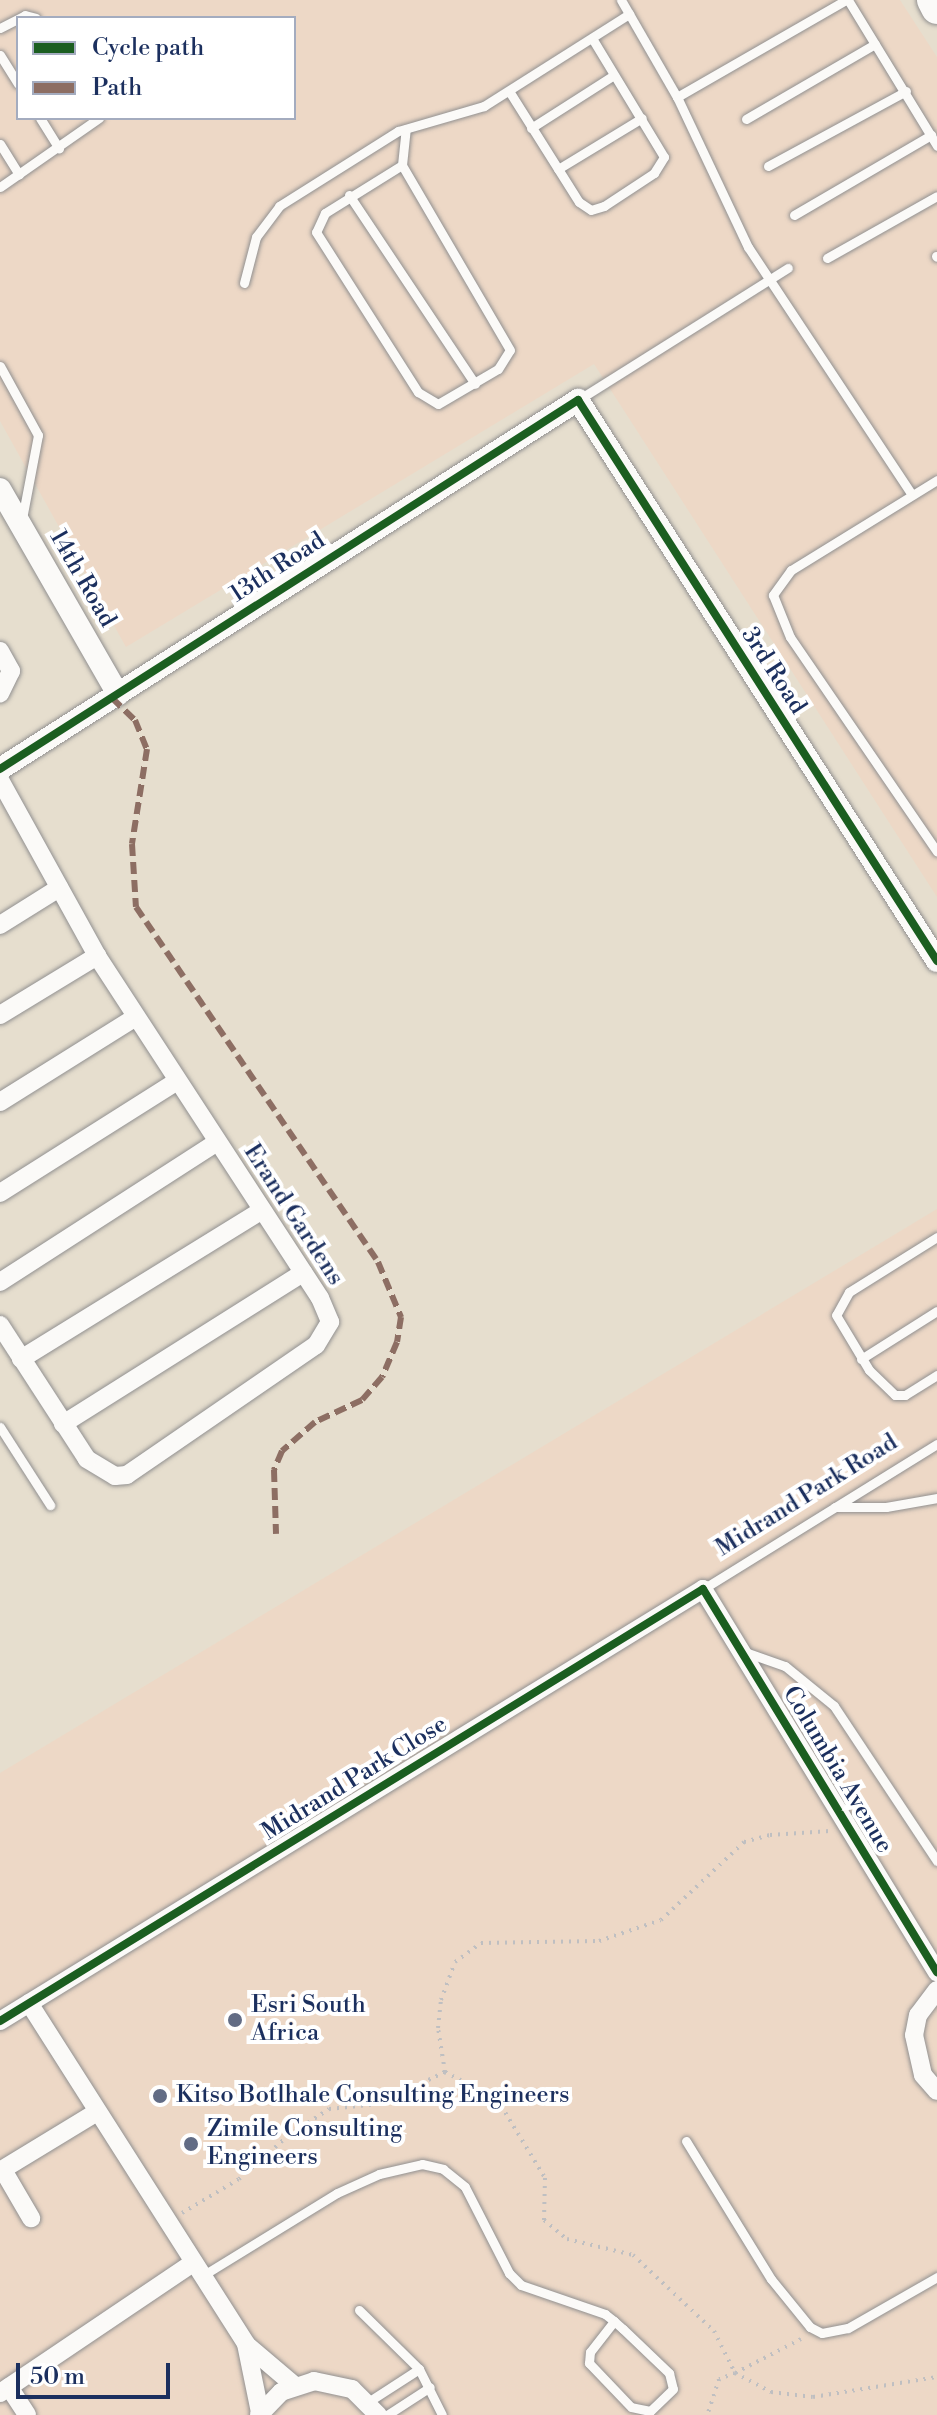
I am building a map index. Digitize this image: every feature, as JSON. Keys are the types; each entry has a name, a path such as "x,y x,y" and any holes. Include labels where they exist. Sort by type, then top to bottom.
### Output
{"highway":[{"path":"933,0 937,8"}],"street":[{"name":"13th Road","path":"0,769 578,400"},
{"name":"3rd Road","path":"578,400 937,961"},
{"name":"14th Road","path":"0,489 118,694"},
{"path":"0,651 11,671 0,694"},
{"name":"Erand Gardens","path":"0,780 97,956 327,1312 329,1331 323,1339 127,1475 96,1468 63,1424 0,1325"},
{"path":"0,925 59,888"},
{"path":"0,1015 97,956"},
{"path":"0,1102 136,1017"},
{"path":"0,1193 177,1081"},
{"path":"0,1282 217,1142"},
{"path":"21,1359 262,1210"},
{"path":"63,1424 303,1273"},
{"name":"Columbia Avenue","path":"703,1589 937,1972"},
{"name":"Midrand Park Close","path":"29,2003 703,1589"},
{"path":"937,1990 918,2015 914,2035 923,2075 937,2091"},
{"path":"0,2021 29,2003 246,2344 294,2385"},
{"path":"31,2218 1,2171 97,2112"},
{"path":"27,2415 5,2390 198,2269"},
{"path":"246,2344 260,2414 294,2385 334,2382 373,2408"}],"lane":[{"path":"621,0 677,97 734,219 769,280 912,495"},
{"path":"677,97 847,0 906,91 937,146"},
{"path":"244,283 256,237 279,206 406,129 464,115 509,91 629,14"},
{"path":"509,91 585,207 595,211 604,206 662,164 663,152 592,38"},
{"path":"746,119 875,44"},
{"path":"0,55 16,81"},
{"path":"531,128 614,75"},
{"path":"768,166 906,91"},
{"path":"558,169 642,118"},
{"path":"41,120 59,149"},
{"path":"0,187 59,149 96,120"},
{"path":"402,165 349,195 318,221 316,232 418,392 438,404 506,363 507,339 402,165 406,129"},
{"path":"794,215 931,135"},
{"path":"0,144 19,175"},
{"path":"349,195 475,384"},
{"path":"827,258 937,196"},
{"name":"13th Road","path":"578,400 788,268"},
{"path":"0,366 38,435 21,525"},
{"path":"937,480 791,570 775,586 773,604 790,637 937,852"},
{"path":"937,1237 864,1281 839,1305 839,1328 861,1359 895,1395 905,1395 937,1375"},
{"path":"861,1359 937,1311"},
{"path":"0,1427 50,1505"},
{"name":"Midrand Park Road","path":"703,1589 937,1444"},
{"path":"835,1507 886,1507 937,1498"},
{"path":"741,1652 785,1666 834,1706 937,1861"},
{"path":"686,2141 771,2279 817,2331 848,2328 937,2277"},
{"path":"198,2269 337,2193 379,2174 422,2164 443,2169 465,2187 509,2273 521,2285 584,2303 614,2321 675,2381 669,2395 650,2411 640,2413 631,2407 589,2363 590,2352 614,2321"},
{"path":"359,2310 419,2369 442,2415"},
{"path":"373,2408 419,2369"},
{"path":"387,2415 430,2387"}],"path":[{"path":"445,2072 438,2028 441,2000 455,1962 481,1943 599,1941 661,1920 744,1842 770,1835 850,1830"},
{"path":"817,2331 735,2373 771,2392 813,2397 937,2377"}],"shaded area":[{"path":"0,0 900,0 937,57 937,897 594,364 126,647 0,421"},
{"path":"937,1209 937,2415 0,2415 0,1773"}],"marked path":[{"path":"112,698 135,720 147,749 132,844 136,907 378,1262 401,1317 397,1342 382,1377 362,1400 315,1422 282,1451 274,1470 276,1534"}],"cycle path":[{"path":"0,769 578,400 937,961"},
{"path":"0,2021 703,1589 937,1972"}],"place":[{"name":"Esri South Africa","path":"235,2020"},
{"name":"Kitso Botlhale Consulting Engineers","path":"160,2096"},
{"name":"Zimile Consulting Engineers","path":"191,2144"}]}
